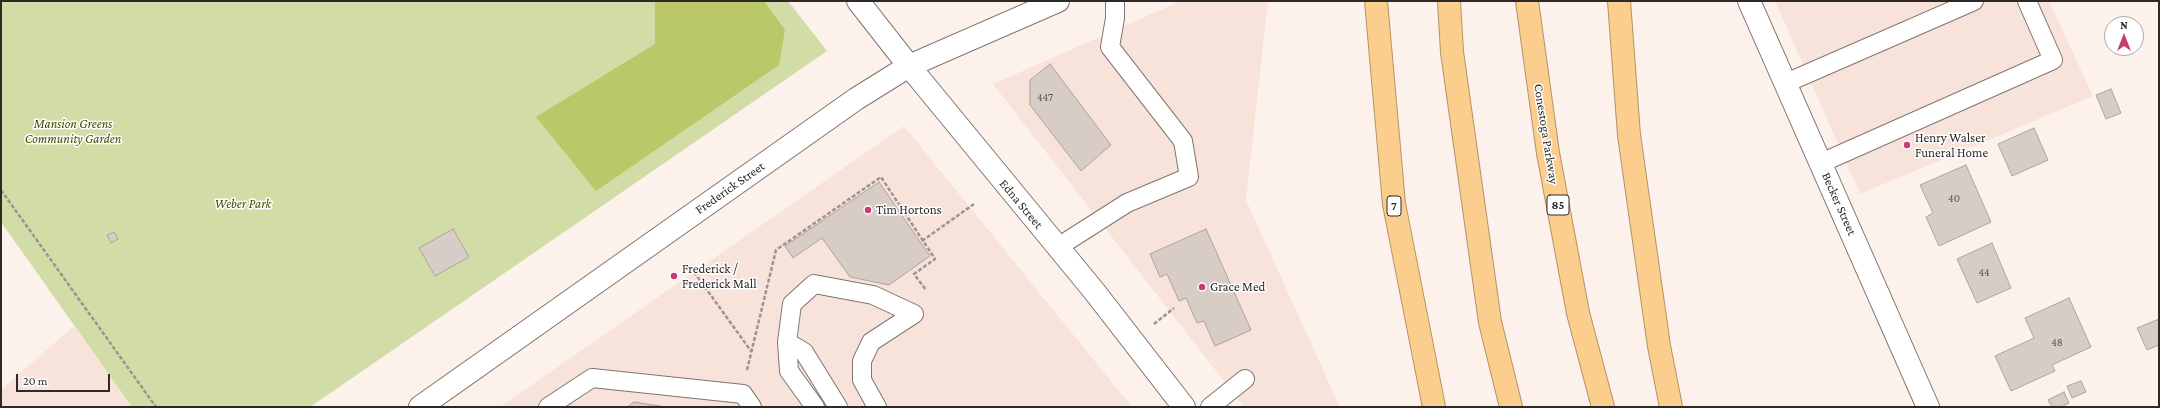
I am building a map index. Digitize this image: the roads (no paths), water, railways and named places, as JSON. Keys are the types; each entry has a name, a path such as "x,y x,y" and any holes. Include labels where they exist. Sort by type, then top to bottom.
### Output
{"highway":[{"name":"7","path":"1376,1 1394,204 1434,407"},
{"path":"1449,1 1452,52 1490,322 1511,407"},
{"name":"Conestoga Parkway","path":"1527,1 1548,153 1578,313 1603,407"},
{"path":"1619,1 1629,135 1659,346 1671,407"}],"street":[{"name":"Edna Street","path":"858,1 909,66 1058,247 1184,407"},
{"name":"Frederick Street","path":"420,407 850,104 909,66 1058,1"},
{"name":"Becker Street","path":"1749,1 1928,407"}],"lane":[{"path":"1058,247 1127,203 1189,177 1183,141 1110,47 1115,18 1115,1"},
{"path":"1786,83 1974,1"},
{"path":"1821,163 2053,60 2027,1"},
{"path":"814,407 789,371 788,342 792,304 814,284 873,294 914,314 871,342 862,362 862,380 877,407"},
{"path":"788,342 804,352 838,407"},
{"path":"548,407 592,378 742,394 752,407"},
{"path":"1210,407 1245,379"}],"place":[{"name":"Henry Walser Funeral Home","path":"1907,145"},
{"name":"Tim Hortons","path":"868,210"},
{"name":"Frederick / Frederick Mall","path":"674,276"},
{"name":"Grace Med","path":"1202,287"}],"park label":[{"name":"Mansion Greens Community Garden","path":"73,132"},
{"name":"Weber Park","path":"243,204"}]}
